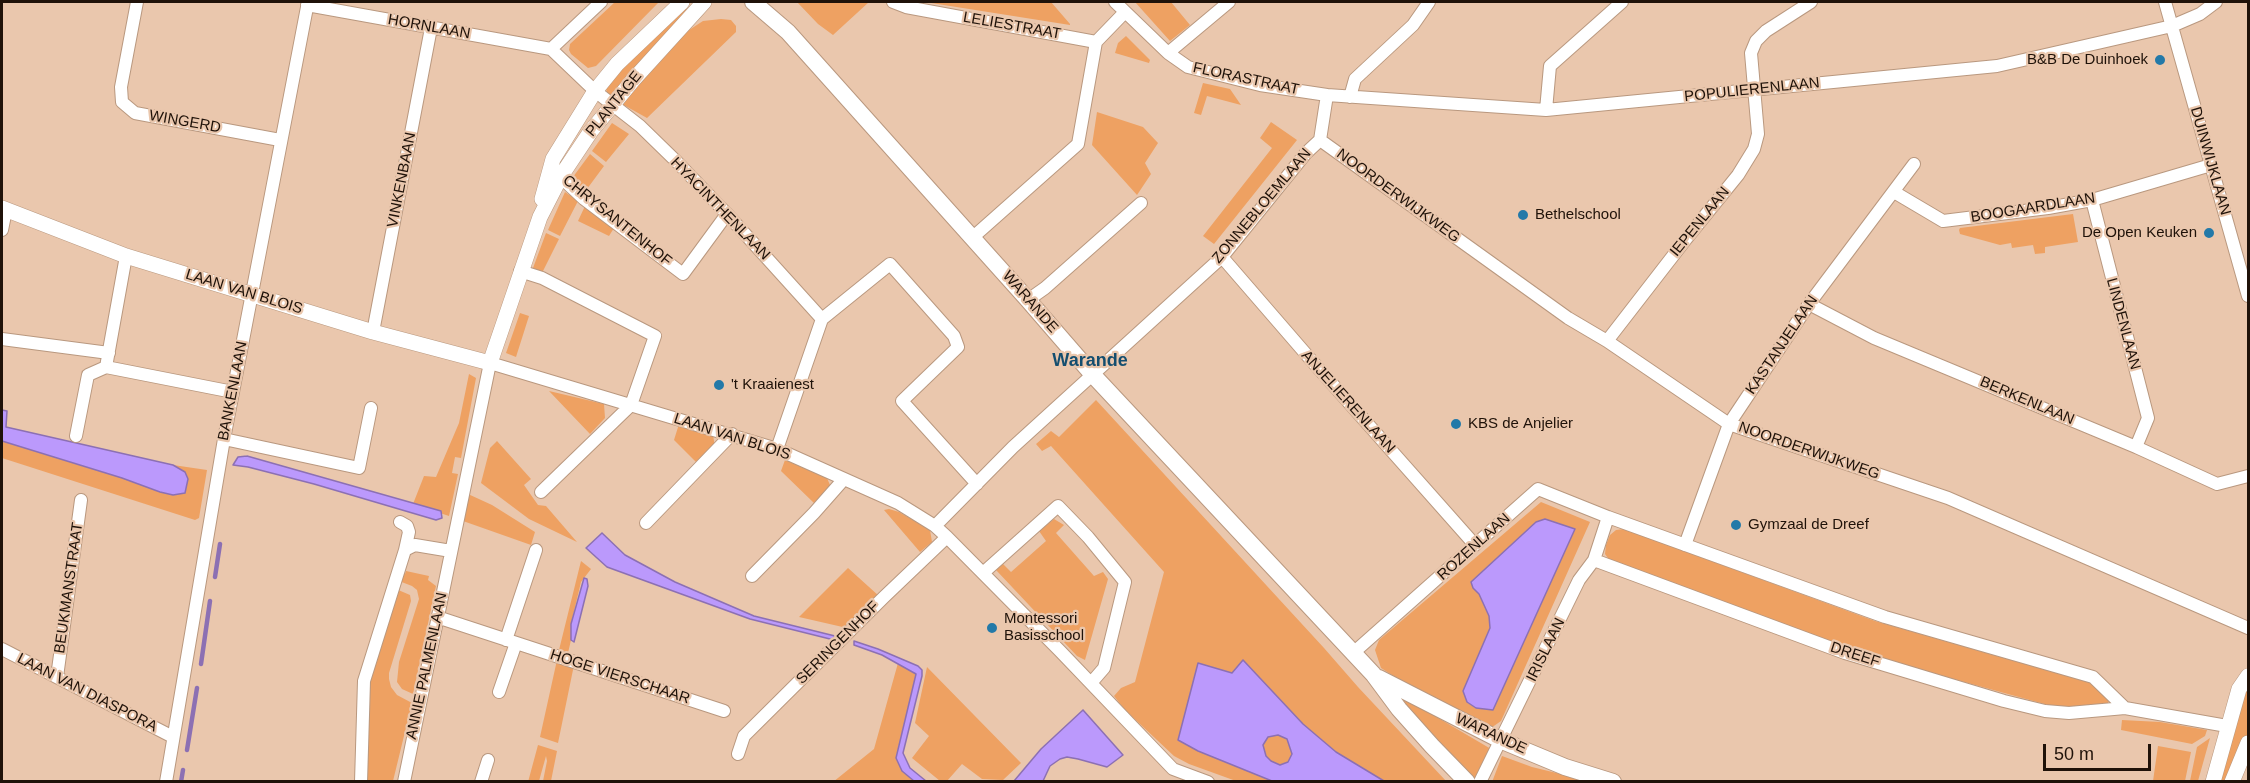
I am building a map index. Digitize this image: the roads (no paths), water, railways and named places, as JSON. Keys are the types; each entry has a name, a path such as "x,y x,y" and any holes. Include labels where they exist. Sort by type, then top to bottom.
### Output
{"main road":[{"name":"WARANDE","path":"753,2 788,32 1093,375 1373,674 1399,709 1467,782"},
{"name":"WARANDE","path":"768,2 788,32"},
{"name":"WARANDE","path":"1373,674 1500,740 1565,767 1613,782"}],"street":[{"name":"WINGERD","path":"137,2 121,87 122,102 135,113 280,140"},
{"path":"601,2 550,49 613,105"},
{"name":"PLANTAGE","path":"556,173 553,159 595,91 617,63 682,2"},
{"name":"PLANTAGE","path":"490,363 520,271 556,173 704,2"},
{"name":"LELIESTRAAT","path":"893,2 906,7 1096,42"},
{"name":"FLORASTRAAT","path":"1115,2 1168,53 1188,68 1260,85 1327,95"},
{"name":"FLORASTRAAT","path":"1168,53 1229,2"},
{"path":"1350,96 1354,79 1413,25 1429,2"},
{"path":"1546,110 1550,66 1622,2"},
{"name":"IEPENLAAN","path":"1607,341 1738,175 1754,149 1758,134 1751,53 1756,41 1766,31 1811,2"},
{"name":"DUINWIJKLAAN","path":"2165,2 2248,296"},
{"name":"POPULIERENLAAN","path":"1327,95 1546,110 1997,66 2172,26 2200,14 2216,2"},
{"name":"BANKENLAAN","path":"166,782 224,439 308,3"},
{"name":"HORNLAAN","path":"308,3 550,49"},
{"path":"972,238 1078,144 1096,42 1125,12"},
{"name":"VINKENBAAN","path":"373,332 431,28"},
{"name":"ZONNEBLOEMLAAN","path":"935,526 1013,447 1222,257 1306,153 1320,140 1327,95"},
{"name":"HYACINTHENLAAN","path":"613,105 640,126 727,214 822,319"},
{"name":"NOORDERWIJKWEG","path":"1320,140 1513,280 1729,424 1948,498 2248,628"},
{"name":"KASTANJELAAN","path":"1685,545 1729,424 1809,304 1914,165"},
{"name":"BOOGAARDLAAN","path":"1894,192 1943,221 2092,200 2211,165"},
{"name":"CHRYSANTENHOF","path":"556,173 584,199 683,274 727,214"},
{"name":"LINDENLAAN","path":"2092,200 2148,418 2136,447"},
{"path":"1028,300 1045,288 1141,203"},
{"path":"2,230 4,209"},
{"name":"LAAN VAN BLOIS","path":"4,209 126,256 252,296 373,332 490,363 777,448 898,503 935,526 947,537 1173,769 1208,782"},
{"path":"106,367 126,256"},
{"name":"ANJELIERENLAAN","path":"1222,257 1475,545"},
{"path":"777,448 822,319 890,264 954,336 958,347 902,401 977,484"},
{"path":"520,271 542,278 655,336 632,405 541,492"},
{"name":"BERKENLAAN","path":"1809,304 1874,338 2136,447 2217,484 2248,476"},
{"path":"2,339 109,353"},
{"name":"ANNIE PALMENLAAN","path":"404,782 490,363"},
{"path":"76,436 88,375 106,367 233,392"},
{"path":"224,439 359,468 371,408"},
{"path":"646,523 732,434"},
{"path":"752,576 844,479"},
{"name":"ROZENLAAN","path":"1352,654 1538,489 1608,517"},
{"name":"BEUKMANSTRAAT","path":"57,676 81,500"},
{"path":"982,573 1058,506 1125,582 1104,668 1091,684"},
{"path":"1608,517 1886,617 2093,677 2125,708"},
{"name":"IRISLAAN","path":"1480,782 1579,580 1594,560 1608,517"},
{"path":"361,782 364,681 405,550 409,532 407,526 400,522"},
{"name":"SERINGENHOF","path":"738,754 744,736 947,537"},
{"path":"405,550 415,545 451,551"},
{"path":"498,692 536,550"},
{"name":"DREEF","path":"1594,560 1845,653 2004,701 2045,711 2069,713 2125,708 2227,726"},
{"name":"HOGE VIERSCHAAR","path":"437,617 723,711"},
{"name":"LAAN VAN DIASPORA","path":"2,650 173,737"},
{"path":"2213,782 2239,689 2248,676"},
{"path":"2232,782 2248,743"},
{"path":"481,782 488,760"},
{"path":"1170,782 1173,769"}],"waterway":[{"path":"215,577 220,544"},
{"path":"201,664 210,601"},
{"path":"187,750 197,688"},
{"path":"181,782 183,770"}],"place":[{"name":"B&B De Duinhoek","path":"2160,60"},
{"name":"Bethelschool","path":"1523,215"},
{"name":"De Open Keuken","path":"2209,233"},
{"name":"'t Kraaienest","path":"719,385"},
{"name":"KBS de Anjelier","path":"1456,424"},
{"name":"Gymzaal de Dreef","path":"1736,525"},
{"name":"Montessori Basisschool","path":"992,628"}],"district":[{"name":"Warande","path":"1090,361"}]}
